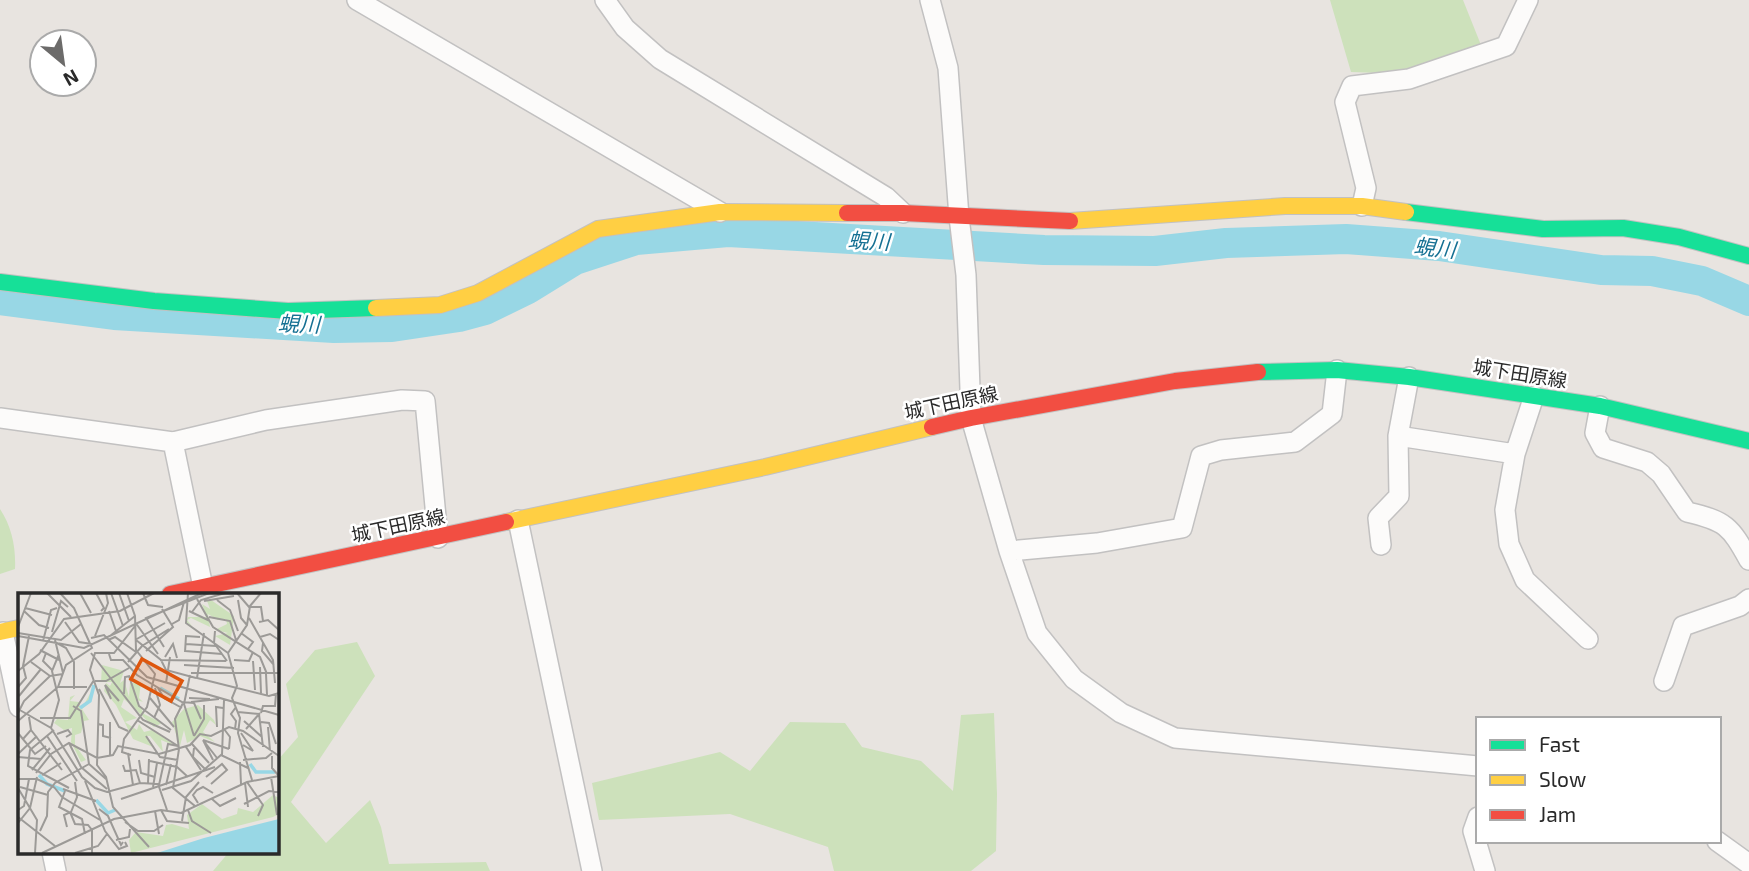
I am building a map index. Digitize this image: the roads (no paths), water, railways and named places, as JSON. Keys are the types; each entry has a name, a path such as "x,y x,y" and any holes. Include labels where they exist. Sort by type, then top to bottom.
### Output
{"street":[{"path":"357,0 720,212"},
{"path":"605,0 625,28 660,59 886,197 903,213"},
{"path":"930,0 948,68 966,275 971,418 1009,551 1037,633 1074,679 1121,713 1175,738 1476,766"},
{"path":"1362,206 1366,188 1345,102 1352,86 1409,79 1506,46 1528,0"},
{"path":"0,282 154,301 288,311 440,305 478,293 598,229 720,212 903,213 960,226 1082,222 1285,206 1362,206 1543,229 1623,228 1679,237 1749,256"},
{"path":"1009,551 1097,543 1182,528 1201,456 1221,450 1295,442 1332,414 1337,370"},
{"name":"城下田原線","path":"175,593 765,467 971,418 1175,381 1248,372 1337,370 1409,377 1600,406 1749,440"},
{"path":"1381,545 1378,517 1399,496 1398,436 1409,377"},
{"path":"1534,396 1515,454 1506,510 1509,544 1525,580 1588,639"},
{"path":"0,418 173,442 266,420 402,400 425,401 438,538"},
{"path":"1600,406 1595,433 1602,448 1647,462 1661,474 1688,512 1714,518 1733,531 1749,560"},
{"path":"1398,436 1515,454"},
{"path":"173,442 203,587"},
{"path":"517,520 592,871"},
{"path":"1664,681 1683,626 1740,606 1749,598"},
{"path":"7,631 18,700"},
{"path":"1476,823 1473,831 1476,841"},
{"path":"1477,843 1485,871"},
{"path":"1720,843 1749,864"}],"waterway":[{"name":"蜆川","path":"0,300 114,315 334,328 392,327 459,317 485,310 528,289 575,260 636,240 728,232 1044,250 1155,251 1226,243 1346,239 1439,246 1601,270 1652,271 1702,281 1749,301"}]}
